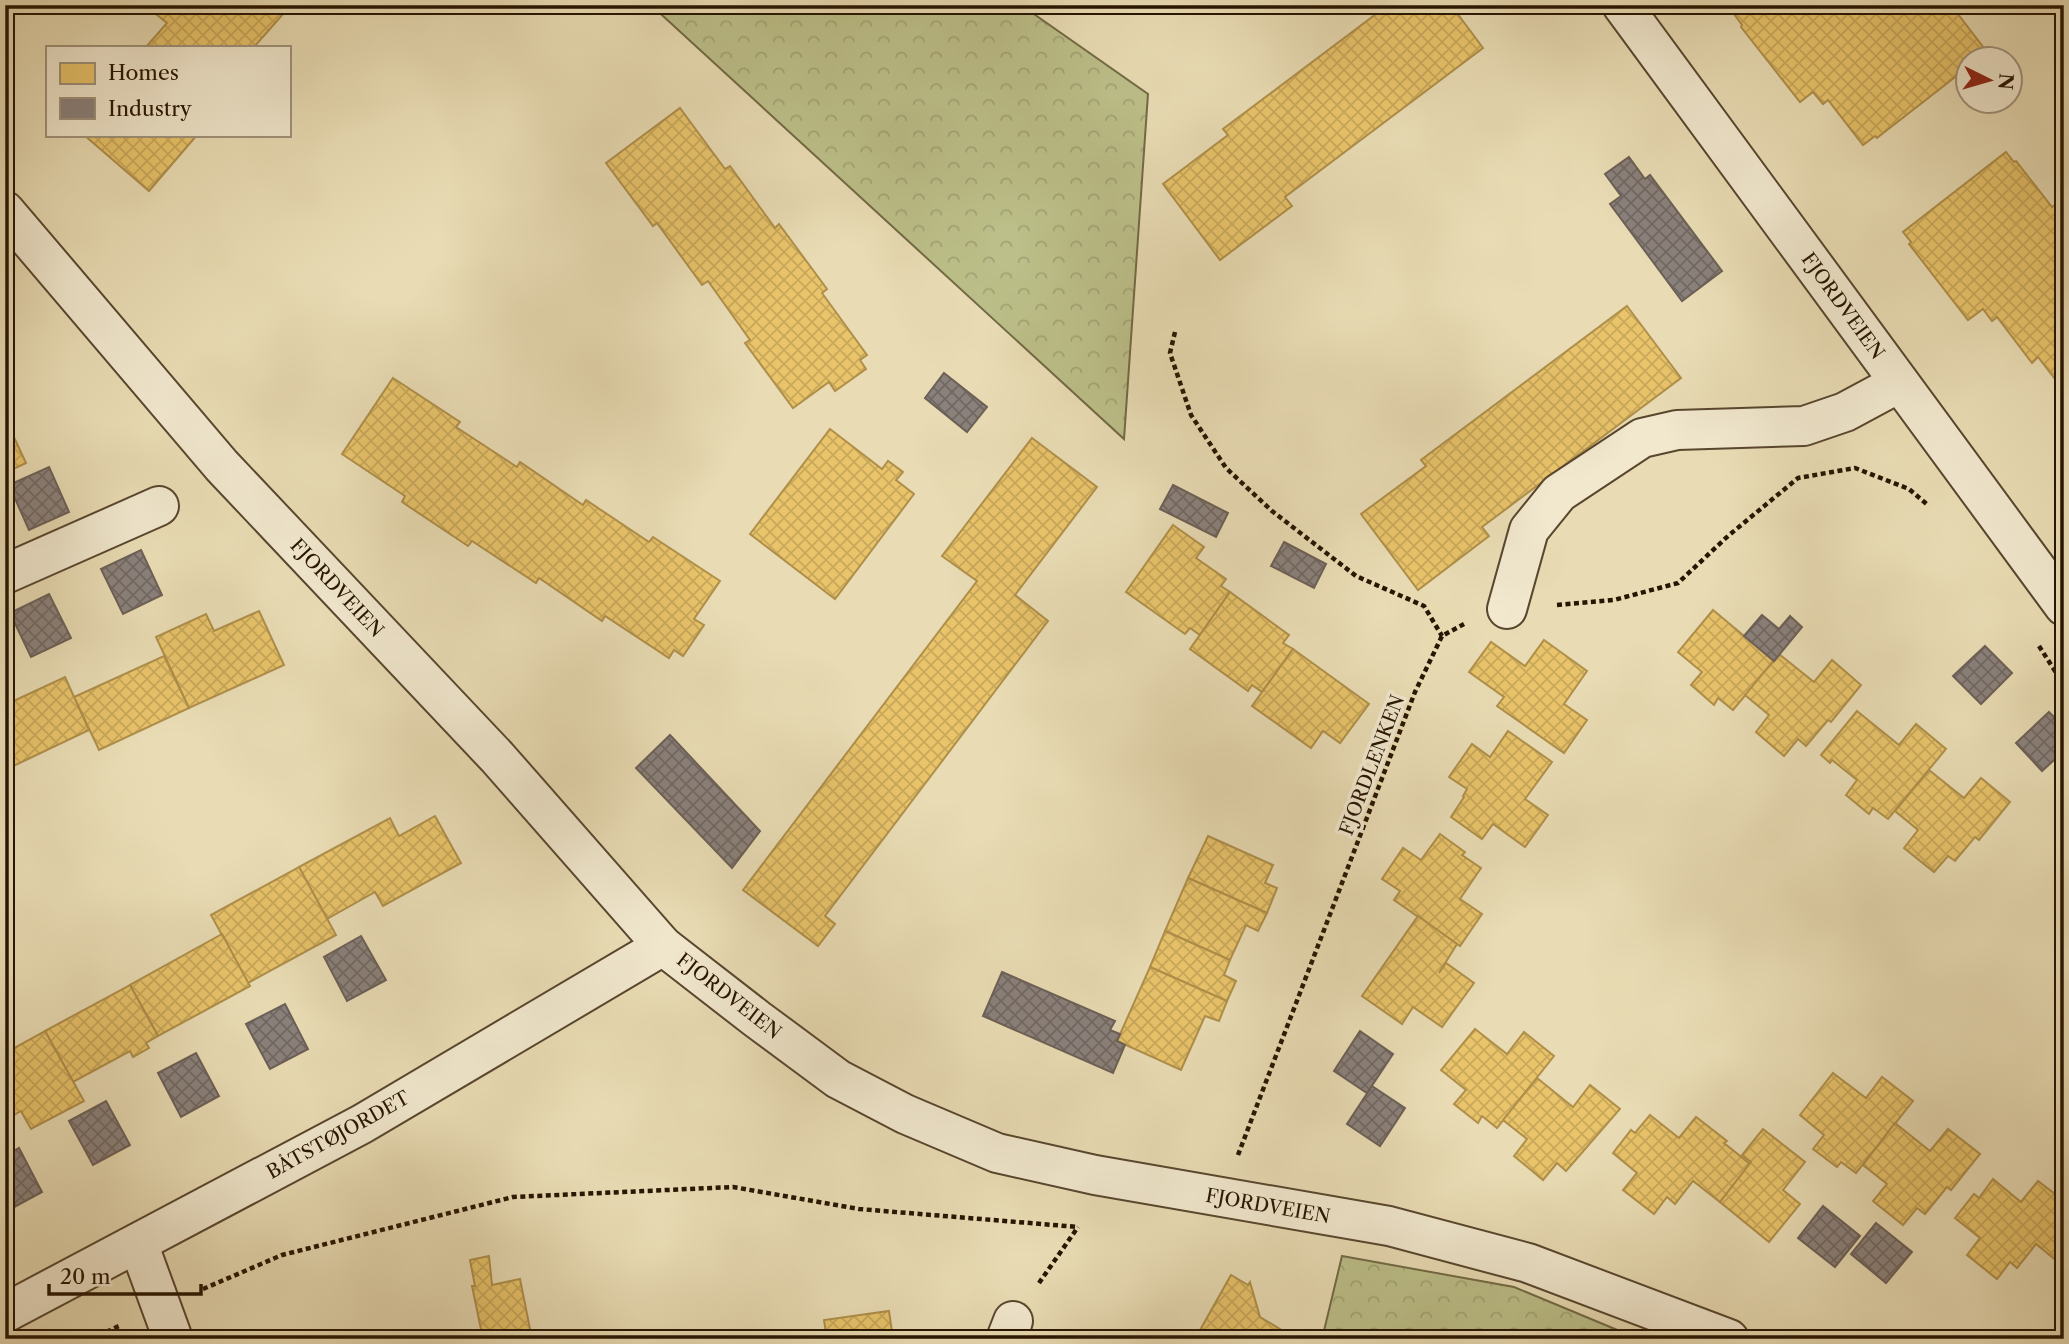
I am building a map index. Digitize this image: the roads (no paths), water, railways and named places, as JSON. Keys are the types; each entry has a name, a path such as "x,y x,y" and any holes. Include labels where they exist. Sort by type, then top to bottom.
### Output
{"street":[{"name":"FJORDVEIEN","path":"1622,5 2064,606"},
{"name":"FJORDVEIEN","path":"5,211 222,466 497,757 663,946 838,1079 905,1114 997,1153 1095,1175 1389,1226 1528,1263 1729,1339"},
{"path":"1507,608 1529,530 1559,493 1642,438 1677,430 1804,426 1845,412 1899,383"},
{"path":"5,574 159,506"},
{"name":"BÅTSTØJORDET","path":"5,1313 362,1124 663,946"},
{"path":"138,1243 166,1323"}]}
